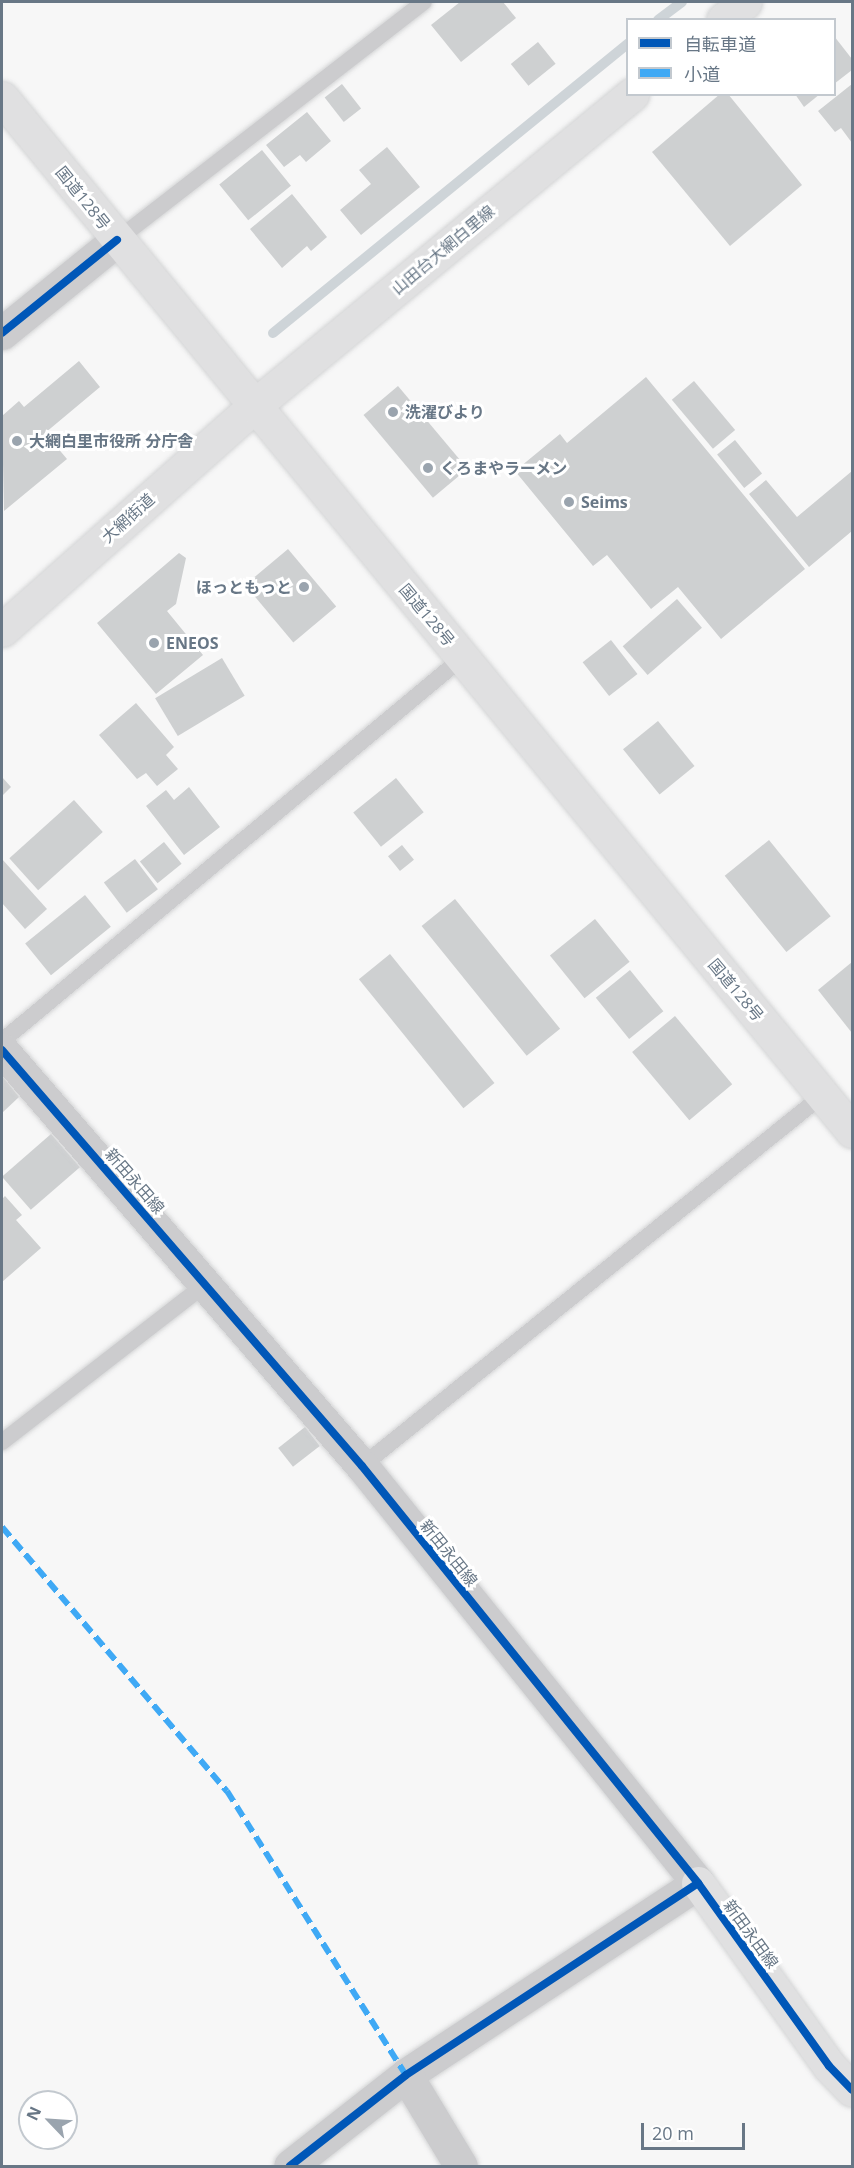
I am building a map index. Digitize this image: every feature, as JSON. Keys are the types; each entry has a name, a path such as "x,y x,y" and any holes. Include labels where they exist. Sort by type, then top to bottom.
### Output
{"main road":[{"path":"725,18 745,2"},
{"name":"山田台大網白里線","path":"254,406 630,96"},
{"name":"国道128号","path":"2,98 852,1131"},
{"name":"大網街道","path":"2,630 254,406"},
{"name":"新田永田線","path":"698,1883 829,2066 852,2090"}],"street":[{"path":"2,333 117,240"},
{"name":"新田永田線","path":"2,1050 207,1283 362,1466 698,1883"},
{"path":"290,2166 406,2075 698,1883"},
{"path":"406,2075 461,2166"}],"lane":[{"path":"117,240 424,2"},
{"path":"2,1041 462,658"},
{"path":"362,1466 823,1095"},
{"path":"2,1442 207,1283"}],"building":[{"path":"460,2 503,2 516,18 461,62 431,25"},
{"path":"836,39 852,59 852,70 836,82"},
{"path":"538,42 556,64 528,86 511,64"},
{"path":"342,84 361,108 344,122 325,98"},
{"path":"852,84 852,143 841,128 835,132 818,111"},
{"path":"718,96 730,96 802,185 730,246 652,152"},
{"path":"796,96 818,96 804,107"},
{"path":"307,112 331,141 306,162 300,155 284,167 266,145"},
{"path":"387,147 420,187 361,235 340,210 371,184 359,170"},
{"path":"262,150 291,186 248,220 219,185"},
{"path":"292,194 327,237 311,251 307,246 282,268 250,229"},
{"path":"79,361 100,387 45,433 67,459 4,511 2,416 19,401 24,407"},
{"path":"646,377 805,569 721,639 678,587 651,609 607,555 593,566 515,471 560,434 567,443"},
{"path":"694,381 735,430 713,449 672,400"},
{"path":"398,386 467,469 433,498 364,415"},
{"path":"735,440 762,473 744,488 717,454"},
{"path":"852,471 852,531 809,567 749,494 766,480 797,517"},
{"path":"288,549 336,606 293,642 245,585"},
{"path":"179,553 186,558 176,604 167,611 203,655 156,694 97,623"},
{"path":"677,599 702,628 648,675 623,646"},
{"path":"611,640 637,674 609,696 583,662"},
{"path":"222,658 245,696 178,736 155,698"},
{"path":"136,703 174,747 166,755 178,769 157,786 146,773 137,779 99,735"},
{"path":"658,721 695,766 660,794 623,749"},
{"path":"2,777 11,787 2,796"},
{"path":"396,778 424,812 381,847 353,813"},
{"path":"189,787 220,827 184,855 146,806 166,790 174,800"},
{"path":"74,800 103,832 38,890 9,858"},
{"path":"769,840 831,916 786,952 725,876"},
{"path":"164,842 182,864 158,883 140,862"},
{"path":"402,845 414,860 400,871 388,856"},
{"path":"2,859 47,909 25,929 2,903"},
{"path":"135,859 158,889 127,913 104,882"},
{"path":"85,895 111,927 51,975 25,943"},
{"path":"455,899 560,1029 527,1056 422,926"},
{"path":"595,919 630,962 585,998 550,956"},
{"path":"390,954 494,1083 463,1108 359,979"},
{"path":"852,962 852,1033 818,990"},
{"path":"630,970 663,1011 629,1039 596,998"},
{"path":"675,1016 732,1084 689,1120 632,1052"},
{"path":"2,1076 19,1097 2,1113"},
{"path":"51,1134 80,1167 31,1210 2,1177"},
{"path":"5,1196 22,1215 16,1220 41,1248 2,1282 2,1199"},
{"path":"305,1427 320,1446 293,1467 278,1448"}],"waterway":[{"path":"661,18 682,2"},
{"path":"273,333 626,45"}],"marked path":[{"path":"2,1527 227,1791 406,2075"}],"cycle path":[{"path":"2,333 117,240"},
{"path":"2,1050 362,1466 698,1883 829,2066 852,2090"},
{"path":"290,2166 406,2075 698,1883"}],"place":[{"name":"洗濯びより","path":"393,412"},
{"name":"大網白里市役所 分庁舎","path":"17,441"},
{"name":"くろまやラーメン","path":"428,468"},
{"name":"Seims","path":"569,502"},
{"name":"ほっともっと","path":"304,587"},
{"name":"ENEOS","path":"154,643"}]}
